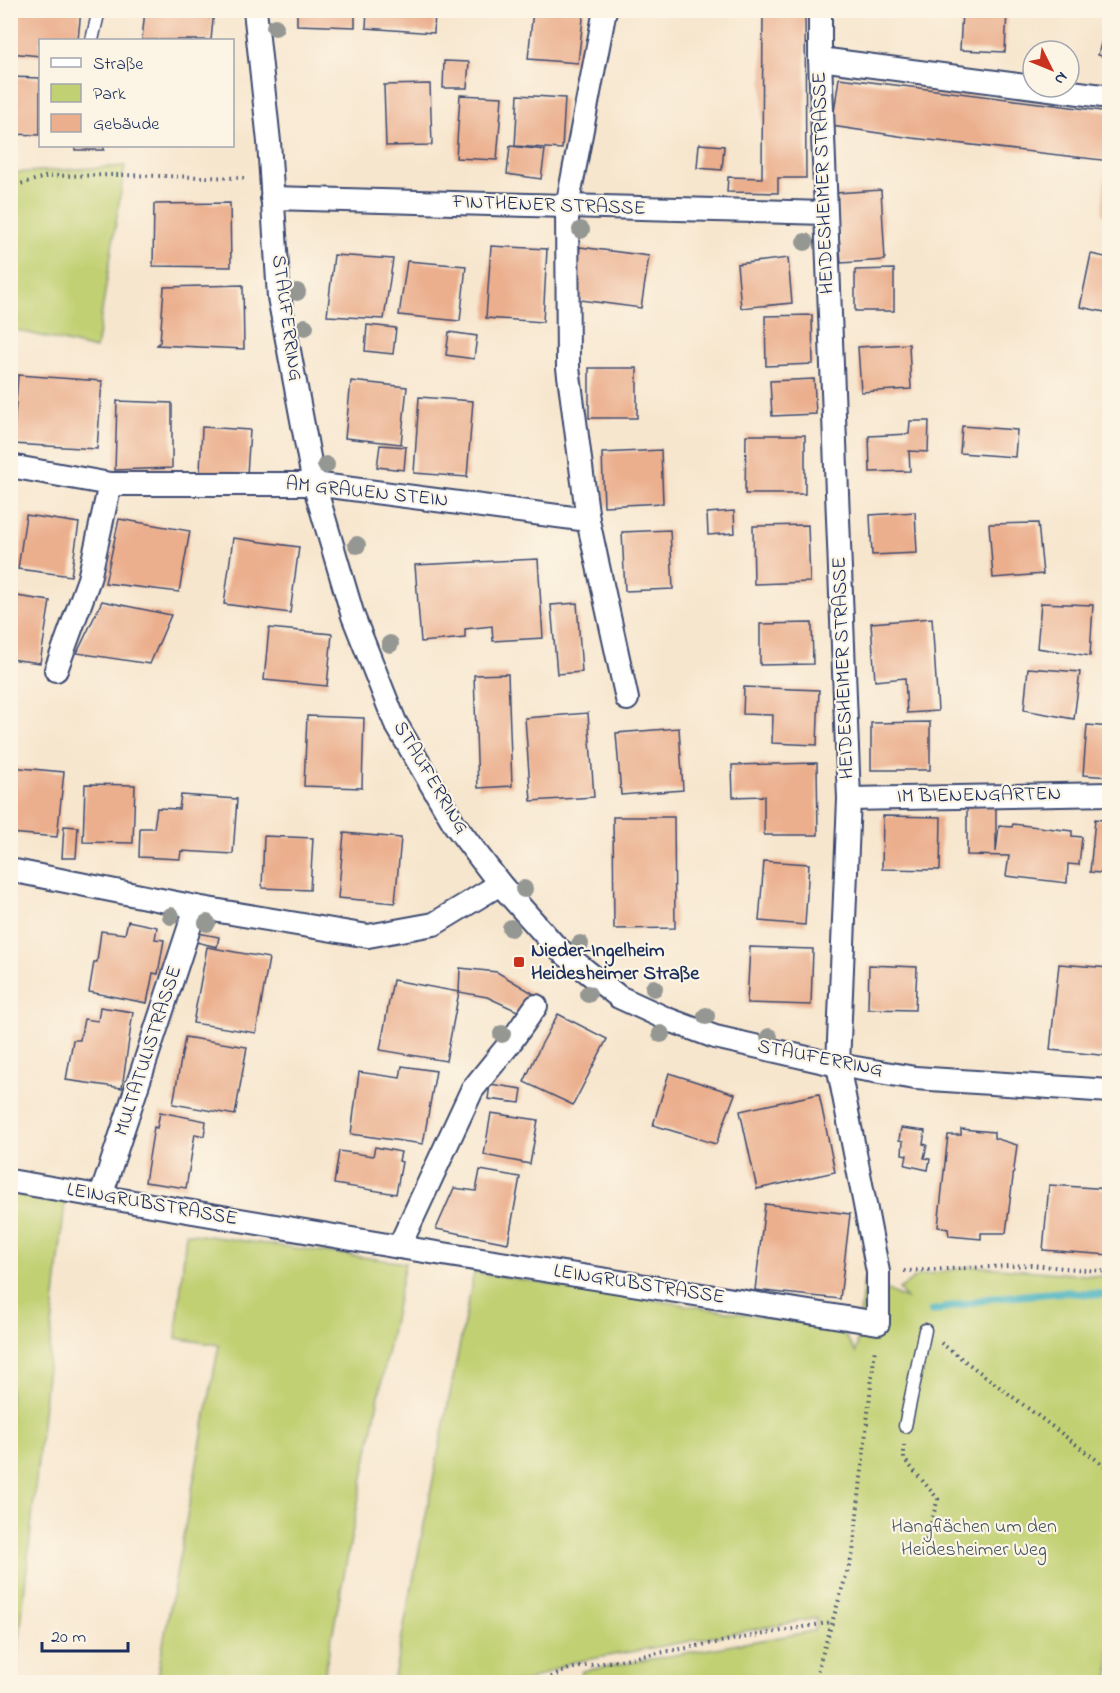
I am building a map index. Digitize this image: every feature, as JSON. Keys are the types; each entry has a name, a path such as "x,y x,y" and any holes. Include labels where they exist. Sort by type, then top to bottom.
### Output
{"street":[{"name":"STAUFERRING","path":"255,10 270,142 279,297 314,484 353,616 395,722 455,825 500,884 556,947 619,997 667,1019 715,1037 838,1065 915,1078 1110,1091"},
{"path":"605,10 567,207 568,368 588,520 627,699"},
{"name":"HEIDESHEIMER STRASSE","path":"820,10 825,213 849,799 838,1065 878,1272 878,1323"},
{"path":"820,59 1110,97"},
{"name":"FINTHENER STRASSE","path":"272,198 825,213"},
{"name":"AM GRAUEN STEIN","path":"10,466 110,484 314,484 588,520"},
{"path":"56,670 89,579 110,484"},
{"name":"IM BIENENGARTEN","path":"849,799 1110,794"},
{"path":"10,870 196,907 368,936 434,924 500,884"},
{"name":"MULTATULISTRASSE","path":"101,1196 196,907"},
{"path":"399,1247 472,1090 536,1006"},
{"name":"LEINGRUBSTRASSE","path":"10,1181 399,1247 878,1323"}],"lane":[{"path":"92,39 99,10"},
{"path":"905,1426 925,1330"}],"path":[{"path":"10,187 48,176 247,178 272,198"},
{"path":"878,1272 1031,1265 1110,1272"},
{"path":"814,1683 853,1553 878,1323"},
{"path":"925,1330 1110,1470"},
{"path":"905,1426 904,1459 938,1499 922,1552"},
{"path":"540,1683 569,1669 832,1622"}],"green space":[{"path":"125,166 96,349 11,329 11,173"},
{"path":"10,1194 65,1202 15,1682 10,1682"},
{"path":"186,1233 405,1263 323,1682 156,1682 219,1345 176,1338"},
{"name":"Hangflächen um den Heidesheimer Weg","path":"973,1266 1109,1277 1109,1682 579,1682 582,1671 814,1631 817,1618 569,1663 526,1682 393,1682 474,1272 841,1329 856,1353 864,1279 906,1299 899,1289 918,1276"}],"building":[{"path":"15,10 81,10 78,39 39,39 39,56 10,53"},
{"path":"145,10 214,10 211,39 142,39"},
{"path":"297,10 355,10 355,27 297,25"},
{"path":"367,10 435,10 434,33 366,28"},
{"path":"533,10 584,10 578,63 528,59"},
{"path":"763,10 805,10 806,178 778,178 778,193 727,192 728,177 762,178"},
{"path":"962,10 1007,10 1005,52 960,50"},
{"path":"1110,11 1110,58 1098,55"},
{"path":"444,61 469,62 467,88 443,88"},
{"path":"10,77 39,78 39,135 10,134"},
{"path":"839,78 1110,112 1110,161 912,138 832,126"},
{"path":"430,84 432,145 386,146 384,85"},
{"path":"460,95 502,97 497,160 456,158"},
{"path":"518,95 565,98 562,149 515,146"},
{"path":"699,144 724,146 722,170 697,168"},
{"path":"510,146 545,150 541,179 507,174"},
{"path":"75,147 104,147 104,150 75,150"},
{"path":"1105,175 1110,176 1110,216 1102,215"},
{"path":"881,190 885,260 841,263 836,193"},
{"path":"230,203 231,267 153,266 154,204"},
{"path":"491,246 547,249 543,322 486,318"},
{"path":"580,247 649,256 641,308 573,299"},
{"path":"1091,254 1110,258 1110,313 1080,307"},
{"path":"334,255 393,259 384,319 327,316"},
{"path":"788,258 792,303 741,308 737,264"},
{"path":"407,261 466,266 460,321 399,315"},
{"path":"894,269 894,311 855,311 855,270"},
{"path":"243,285 244,349 157,345 160,342 164,287"},
{"path":"812,315 813,364 766,366 765,316"},
{"path":"367,325 396,328 393,354 365,351"},
{"path":"449,332 477,336 474,359 446,355"},
{"path":"909,344 911,389 861,392 858,347"},
{"path":"589,368 637,368 637,418 589,418"},
{"path":"18,375 102,381 97,449 13,444"},
{"path":"814,379 816,414 772,416 770,381"},
{"path":"351,381 407,387 401,444 345,438"},
{"path":"419,397 473,401 467,477 414,473"},
{"path":"117,401 172,403 172,468 115,470"},
{"path":"910,421 929,421 928,452 909,451 910,471 870,472 869,436 909,434"},
{"path":"962,426 1017,430 1015,457 960,453"},
{"path":"202,427 250,430 247,474 200,473"},
{"path":"746,435 805,435 805,494 745,494"},
{"path":"380,445 406,447 404,470 377,467"},
{"path":"661,450 663,503 604,506 602,453"},
{"path":"734,511 735,533 708,535 707,513"},
{"path":"915,512 917,553 872,555 870,515"},
{"path":"26,515 79,523 71,576 18,569"},
{"path":"119,519 190,531 179,592 105,583"},
{"path":"1038,523 1043,574 993,578 989,524"},
{"path":"808,525 810,582 754,584 753,526"},
{"path":"670,530 673,589 625,591 622,532"},
{"path":"233,538 299,547 290,613 224,604"},
{"path":"538,559 543,638 493,641 492,626 465,629 465,638 421,642 415,565"},
{"path":"10,595 50,601 40,663 10,659"},
{"path":"102,601 171,615 150,664 77,653"},
{"path":"577,603 582,672 557,674 551,605"},
{"path":"1041,603 1093,605 1090,656 1037,648"},
{"path":"932,618 938,711 907,713 905,678 875,681 871,623"},
{"path":"812,623 813,664 760,665 760,624"},
{"path":"269,628 332,634 327,686 264,680"},
{"path":"1028,668 1080,672 1074,719 1024,710"},
{"path":"508,674 512,786 478,788 474,675"},
{"path":"744,687 819,690 817,745 772,743 773,715 743,714"},
{"path":"588,713 594,797 531,801 525,718"},
{"path":"307,716 364,718 362,788 304,786"},
{"path":"930,722 930,770 871,770 871,723"},
{"path":"1087,725 1110,727 1110,777 1083,775"},
{"path":"679,728 683,790 621,795 616,733"},
{"path":"817,763 818,835 764,835 764,796 733,797 732,765"},
{"path":"10,767 64,772 57,837 10,833"},
{"path":"85,784 135,785 133,843 83,842"},
{"path":"181,795 237,799 233,854 181,851 180,859 139,857 140,828 154,828 157,808 179,809"},
{"path":"967,806 996,806 996,852 999,826 1012,827 1013,824 1072,831 1072,836 1082,837 1079,865 1068,864 1067,883 1006,876 1009,856 967,855"},
{"path":"883,816 941,817 940,870 882,869"},
{"path":"613,817 674,817 675,928 614,929"},
{"path":"1095,819 1110,821 1110,874 1090,872"},
{"path":"64,826 78,827 76,858 62,858"},
{"path":"344,833 401,838 395,903 338,898"},
{"path":"264,836 313,838 310,890 262,888"},
{"path":"764,861 809,864 805,925 759,921"},
{"path":"128,921 157,927 155,939 164,940 158,974 153,973 147,1003 89,992 94,962 97,962 101,931 125,934"},
{"path":"198,933 219,937 217,947 196,942"},
{"path":"207,947 269,958 256,1033 193,1023"},
{"path":"750,947 813,949 811,1005 747,1003"},
{"path":"1059,964 1110,968 1110,1056 1050,1050"},
{"path":"869,965 917,967 915,1010 868,1009"},
{"path":"460,968 497,972 536,995 526,1015 487,997 459,992"},
{"path":"393,980 459,992 446,1061 380,1050"},
{"path":"100,1007 133,1012 122,1088 66,1080 73,1040 80,1040 84,1019 98,1021"},
{"path":"558,1014 607,1039 573,1105 524,1082"},
{"path":"185,1037 247,1047 235,1115 173,1104"},
{"path":"402,1066 436,1071 423,1144 351,1134 359,1072 400,1078"},
{"path":"669,1073 735,1094 716,1144 653,1125"},
{"path":"490,1084 522,1089 520,1103 488,1099"},
{"path":"819,1094 835,1172 757,1189 740,1111"},
{"path":"160,1112 206,1121 204,1136 195,1134 186,1188 145,1182 154,1127 157,1128"},
{"path":"491,1113 538,1120 530,1164 484,1155"},
{"path":"901,1128 925,1131 923,1144 927,1145 924,1158 930,1159 928,1170 905,1165 907,1155 902,1154 903,1141 899,1140"},
{"path":"961,1129 994,1132 994,1138 1017,1145 1006,1233 981,1233 981,1239 949,1236 948,1229 938,1227 948,1135 961,1135"},
{"path":"375,1147 401,1152 399,1161 402,1162 396,1194 334,1184 339,1151 373,1156"},
{"path":"480,1170 520,1177 508,1243 436,1229 454,1188 476,1191"},
{"path":"1049,1185 1110,1189 1110,1255 1043,1250"},
{"path":"765,1204 850,1214 840,1299 755,1290"}],"waterway":[{"path":"932,1311 992,1298 1064,1292 1110,1295"}],"place":[{"name":"Nieder-Ingelheim Heidesheimer Straße","path":"519,962"}]}
